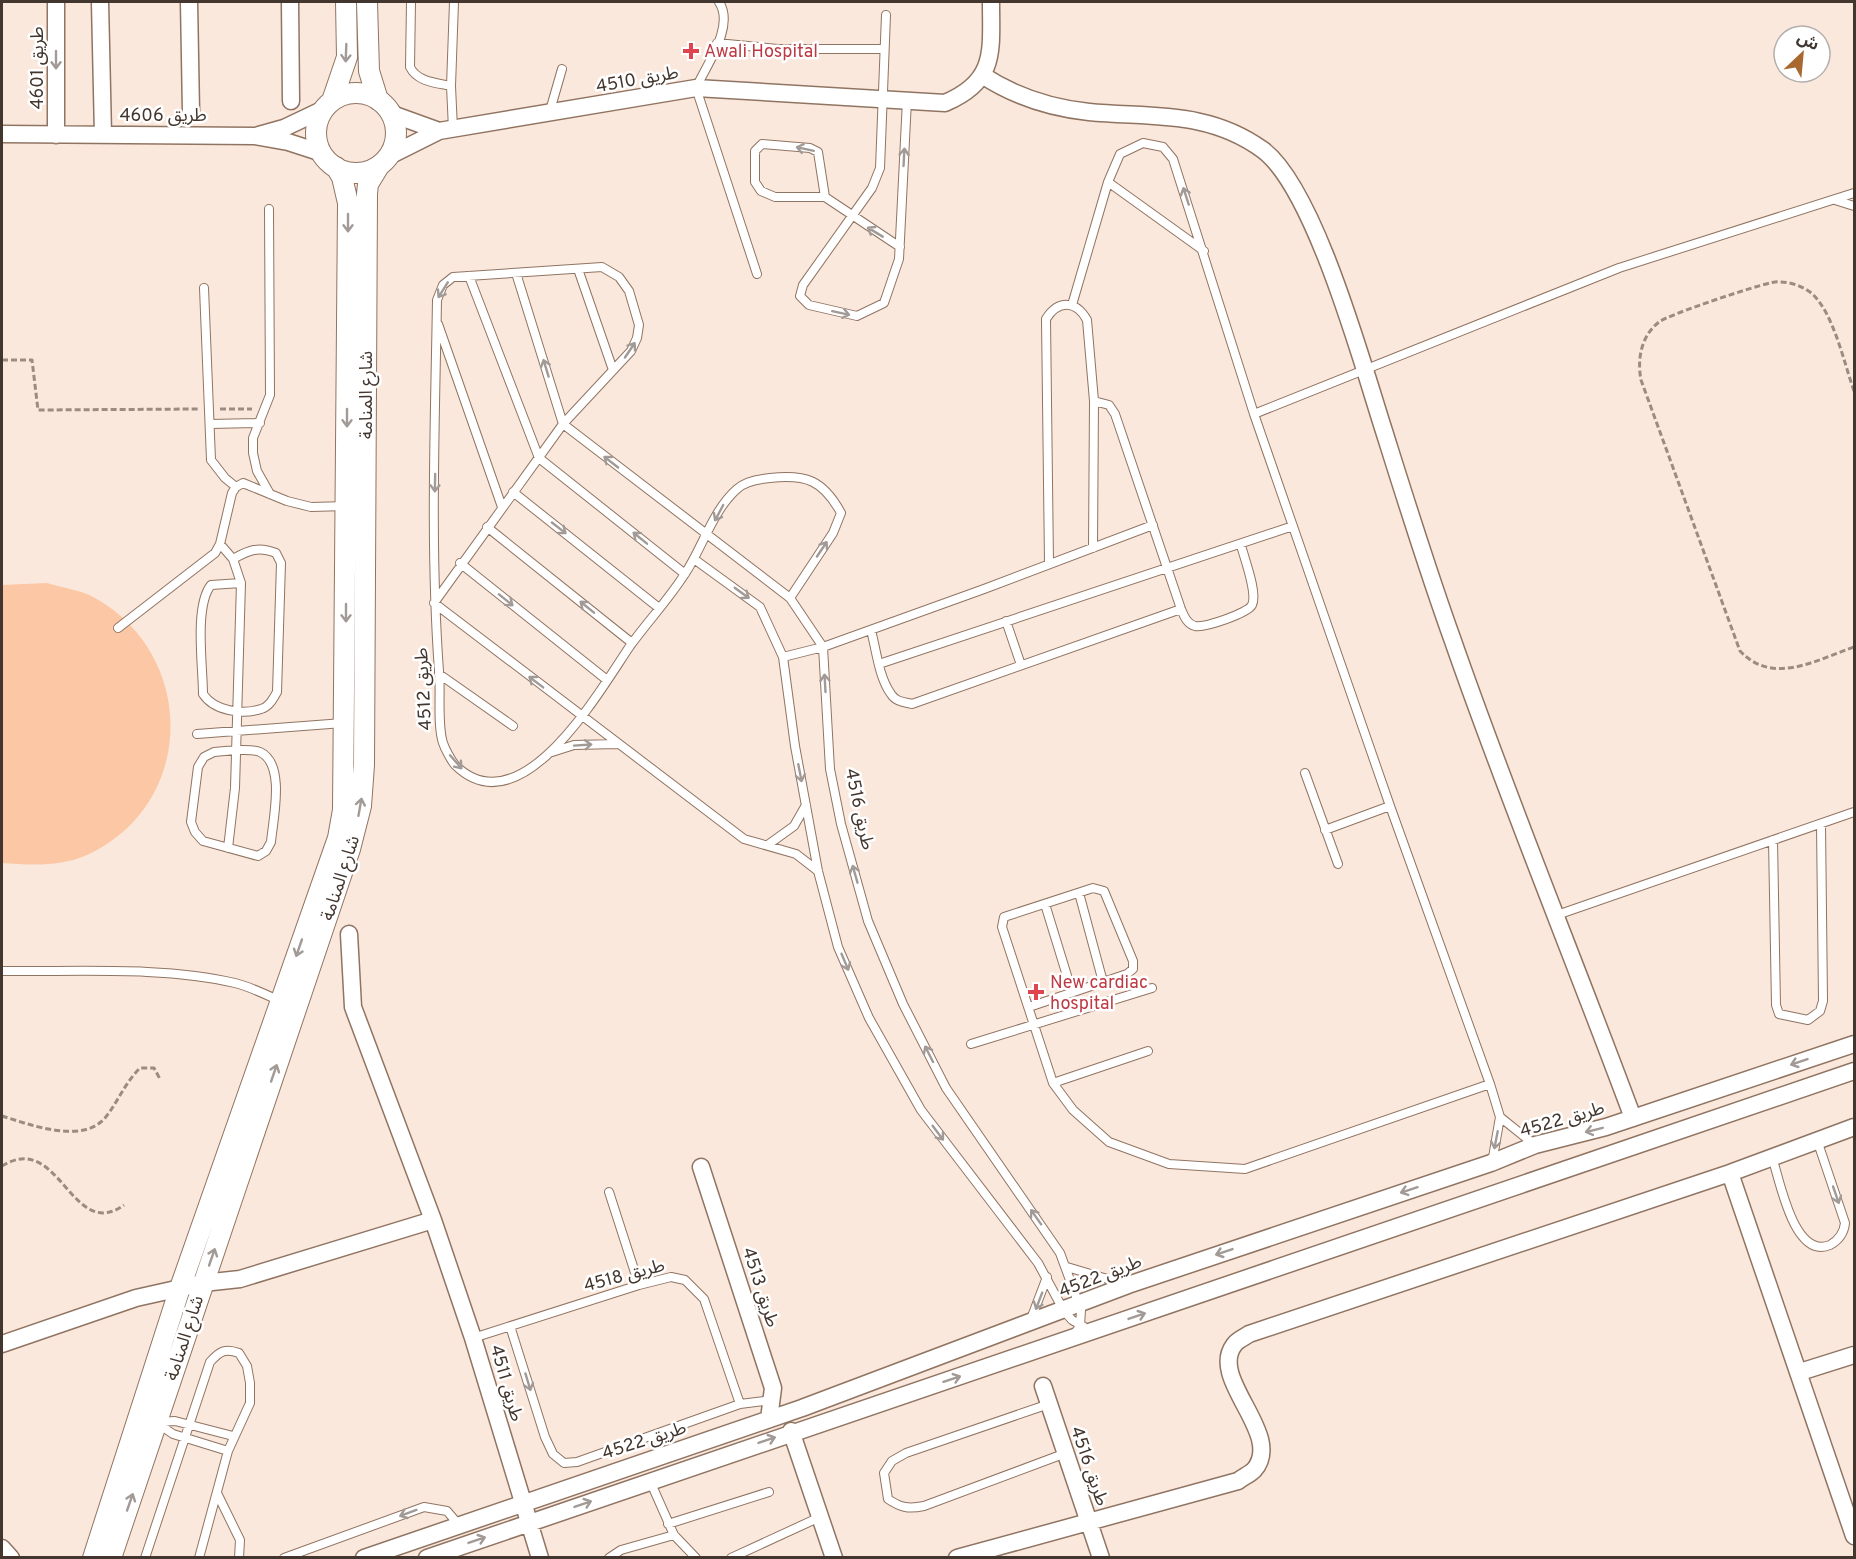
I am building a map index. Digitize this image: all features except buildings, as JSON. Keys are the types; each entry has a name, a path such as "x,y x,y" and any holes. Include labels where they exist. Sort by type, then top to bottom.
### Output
{"street":[{"name":"طريق 4601","path":"56,2 56,135"},
{"path":"100,2 103,135"},
{"path":"189,2 191,112"},
{"path":"290,2 291,101"},
{"path":"346,2 345,67 317,131 329,160 350,172 365,172 446,130"},
{"path":"367,2 369,71 378,100 392,114 396,128 395,143 384,161"},
{"path":"991,2 991,58 982,75 1001,88 1036,101 1086,111 1191,118 1234,133 1265,152 1293,185 1318,241 1365,368 1453,642 1633,1118"},
{"name":"طريق 4510","path":"392,114 446,130 549,115 696,88 945,103 962,96 977,84 982,75"},
{"path":"255,136 284,128 355,93 378,100"},
{"name":"طريق 4606","path":"2,134 255,136 288,142 329,160"},
{"name":"شارع المنامة","path":"329,160 342,177 348,203 347,506 355,723"},
{"name":"شارع المنامة","path":"93,1557 203,1283 338,838 355,723 367,194 368,184 384,161"},
{"name":"طريق 4511","path":"349,934 353,1007 433,1220 473,1338 521,1502 540,1557"},
{"name":"شارع المنامة","path":"111,1557 180,1288 288,1005"},
{"name":"طريق 4522","path":"364,1557 802,1408 1128,1285 1491,1163 1535,1145 1633,1118 1854,1044"},
{"path":"427,1557 791,1431 1065,1342 1854,1071"},
{"path":"957,1557 1238,1480 1254,1470 1262,1453 1230,1372 1228,1359 1234,1345 1249,1334 1730,1173 1854,1127"},
{"name":"طريق 4513","path":"701,1167 772,1394 769,1419"},
{"path":"1730,1173 1800,1372 1854,1536"},
{"path":"2,1344 136,1298 203,1283 240,1279 433,1220"},
{"path":"1800,1372 1854,1354"},
{"name":"طريق 4516","path":"1043,1386 1101,1557"},
{"path":"772,1394 802,1408"},
{"path":"791,1431 834,1557"},
{"path":"2,1548 11,1557"}],"lane":[{"path":"411,2 410,68 418,78 451,86"},
{"path":"446,130 451,86 454,2"},
{"path":"719,2 724,9 726,21 696,88 757,274"},
{"path":"886,15 880,168 872,188 803,285 800,297 809,306 857,316 884,303 899,259 907,100"},
{"path":"717,43 778,49 884,49"},
{"path":"549,115 562,69"},
{"path":"1072,305 1108,182 1120,154 1143,143 1163,147 1173,159 1254,414 1390,806 1490,1084 1500,1117 1491,1163"},
{"path":"825,197 818,153 810,148 762,144 755,151 755,182 761,191 775,197 825,197 851,217 900,246"},
{"path":"1108,182 1204,251"},
{"path":"1254,414 1619,268 1854,193"},
{"path":"1834,200 1854,206"},
{"path":"269,209 270,395 267,409 253,438 253,453 257,471 270,495"},
{"name":"طريق 4512","path":"563,424 631,351 637,338 639,325 629,291 619,277 602,267 453,277 444,285 437,300 434,603 440,674 442,741 455,765 482,782 504,782 521,776 549,754 582,717 632,643 685,574 707,536"},
{"path":"578,269 613,370"},
{"path":"516,273 563,424 790,598 823,647"},
{"path":"470,276 539,458 685,574"},
{"path":"204,288 211,409 211,460 225,478 236,487"},
{"path":"1049,563 1046,319 1052,310 1061,304 1072,305 1082,311 1087,320 1094,401 1094,548"},
{"path":"436,318 501,507"},
{"path":"1094,401 1108,405 1115,414 1181,609 1187,621 1194,626 1203,626 1246,611 1252,604 1254,595 1241,545"},
{"path":"210,424 260,423"},
{"path":"563,424 460,563 434,603 744,839 769,844 796,854 818,872"},
{"path":"707,536 724,504 738,487 758,479 796,475 821,486 833,498 841,513 839,523 790,598"},
{"path":"118,628 214,553 220,544 232,493 243,483 270,495 311,507 347,506"},
{"path":"513,492 659,608"},
{"path":"783,657 823,647 871,630 1153,525"},
{"path":"879,664 1169,570 1293,526"},
{"path":"487,527 632,643"},
{"path":"220,544 233,559 241,583 235,788 228,848"},
{"path":"233,559 251,548 265,548 276,553 281,563 277,692 272,702 262,709 219,709 208,702 203,694 202,625 205,593 211,585 241,583"},
{"name":"طريق 4516","path":"694,559 760,607 783,657 795,746 818,872 838,947 880,1038 921,1110 1072,1308 1080,1326"},
{"path":"460,563 607,681"},
{"path":"871,630 879,664 891,694 899,702 912,704 1181,609"},
{"path":"1006,621 1021,665"},
{"name":"طريق 4516","path":"823,647 831,769 841,824 868,921 903,1004 946,1088 1060,1253 1067,1267 1072,1308 1080,1326"},
{"path":"440,674 513,726"},
{"path":"197,734 355,723"},
{"path":"549,754 574,745 618,744"},
{"path":"236,750 258,751 274,766 276,778 271,842 266,851 258,856 203,841 195,832 191,822 198,767 204,757 214,752 236,750"},
{"path":"1305,772 1338,864"},
{"path":"769,844 794,826 806,805"},
{"path":"1325,830 1390,806"},
{"path":"1557,915 1854,813"},
{"path":"1773,840 1776,1005 1779,1014 1808,1020 1820,1011 1823,1001 1821,824"},
{"path":"1029,1007 1127,974 1133,969 1133,961 1104,891 1100,888 1004,917 1002,922 1053,1083 1073,1110 1109,1142 1169,1164 1245,1169 1490,1084"},
{"path":"1079,893 1103,982"},
{"path":"1045,903 1072,992"},
{"path":"2,970 174,974 209,978 238,984 288,1005"},
{"path":"971,1044 1152,988"},
{"path":"1053,1083 1148,1051"},
{"path":"1500,1117 1535,1145"},
{"path":"1772,1157 1798,1234 1808,1244 1819,1248 1830,1245 1839,1239 1845,1223 1817,1139"},
{"path":"609,1192 639,1285"},
{"path":"1067,1267 1128,1285"},
{"name":"طريق 4518","path":"473,1338 639,1285 671,1277 685,1280 696,1288 704,1299 740,1404"},
{"path":"1028,1324 1037,1309 1047,1277"},
{"path":"510,1326 545,1437 553,1454 564,1463 577,1462 772,1394"},
{"path":"1065,1342 1080,1326 1104,1328"},
{"path":"145,1557 210,1362 220,1351 230,1350 239,1353 247,1366 250,1403 228,1451 199,1557"},
{"path":"1049,1404 906,1453 892,1461 885,1473 888,1499 910,1509 924,1506 1066,1453"},
{"path":"147,1420 175,1421 233,1437"},
{"path":"147,1420 186,1438 228,1451"},
{"path":"650,1481 674,1534 696,1557"},
{"path":"668,1524 769,1492"},
{"path":"217,1493 240,1540 239,1557"},
{"path":"284,1557 424,1507 447,1511 459,1525"},
{"path":"731,1557 820,1517"},
{"path":"609,1557 621,1550 674,1534"}],"path":[{"path":"1854,391 1826,311 1808,290 1789,283 1766,283 1660,320 1648,334 1639,361 1641,380 1740,651 1755,663 1778,670 1854,647"},
{"path":"2,360 32,360 38,410 267,409"},
{"path":"2,1116 55,1131 86,1128 103,1120 122,1089 140,1068 154,1068 160,1079"},
{"path":"2,1166 16,1159 46,1167 62,1180 77,1202 90,1211 105,1213 124,1204"}],"shaded area":[{"path":"47,583 95,598 129,624 153,656 166,692 170,730 165,767 149,802 123,832 87,855 56,863 34,865 2,863 2,585"}],"place":[{"name":"Awali Hospital","path":"691,51"},
{"name":"New cardiac hospital","path":"1036,992"}]}
